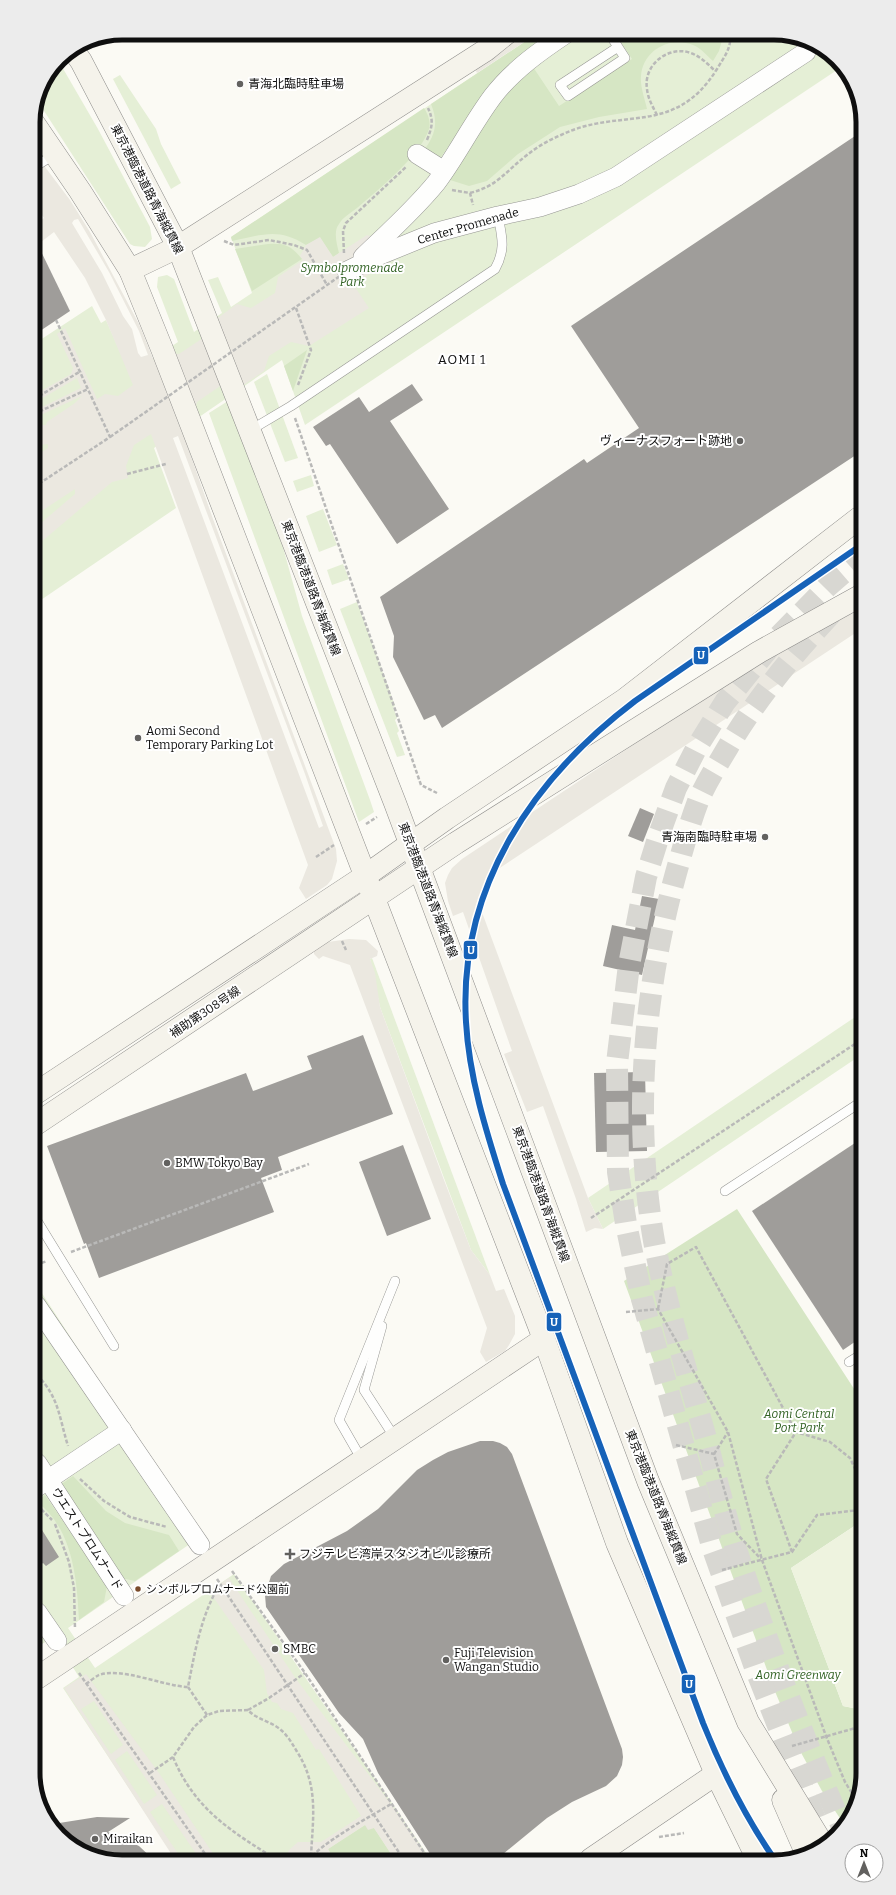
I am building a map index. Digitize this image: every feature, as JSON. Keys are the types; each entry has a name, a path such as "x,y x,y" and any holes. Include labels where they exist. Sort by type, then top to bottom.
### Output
{"street":[{"path":"130,270 474,40"},
{"path":"175,240 486,50 499,40"},
{"path":"346,264 402,220 440,176 493,96 512,74 535,55 557,40"},
{"name":"Center Promenade","path":"346,264 380,255 434,233 553,203 580,194 616,177 806,52"},
{"name":"東京港臨港道路青海縦貫線","path":"76,54 175,240 420,868 648,1481 748,1722 820,1840"},
{"path":"40,132 130,270 162,349 544,1339 617,1543 716,1774 756,1855"},
{"path":"417,154 440,176"},
{"path":"40,1090 365,876 624,700 856,520"},
{"name":"補助第308号線","path":"40,1121 420,868 759,652 856,598"},
{"path":"40,1311 200,1545"},
{"path":"40,1676 544,1339"},
{"path":"42,1484 122,1430"},
{"name":"ウエストプロムナード","path":"42,1484 124,1596"},
{"path":"40,1616 58,1641"},
{"path":"748,1722 805,1850"},
{"path":"596,1855 716,1774"}],"lane":[{"path":"614,40 618,47 625,58 568,96 560,85 618,47"},
{"path":"40,164 55,154"},
{"path":"249,431 291,406 475,284 495,269 502,257 503,242 498,216"},
{"path":"725,1191 856,1105"},
{"path":"40,1225 114,1346"},
{"path":"362,1460 339,1420 395,1281 364,1390 395,1438"},
{"path":"849,1362 856,1358"}],"path":[{"path":"440,176 454,191 470,193 482,190 495,183 527,155 562,134 582,127 657,115 674,109 691,100 707,84 728,51 731,40"},
{"path":"657,115 648,97 646,87 651,67 660,58 679,51 690,53 700,58 716,72"},
{"path":"40,483 110,437 328,285 346,264 342,243 342,231 346,223 379,193 417,154 427,141 432,127 432,117 426,103"},
{"path":"470,193 477,221"},
{"path":"221,240 234,245 269,240 294,244 307,250 328,285"},
{"path":"296,308 311,350 291,406 421,785 437,792"},
{"path":"56,320 81,371 110,437"},
{"path":"40,395 81,371"},
{"path":"40,411 88,389"},
{"path":"127,474 166,464"},
{"path":"360,828 377,817"},
{"path":"316,857 335,845"},
{"path":"342,940 346,950"},
{"path":"591,1218 856,1043"},
{"path":"40,1263 309,1164"},
{"path":"853,1795 845,1782 826,1736 762,1560 728,1432 658,1309 667,1264 696,1247 796,1432 830,1442 850,1458 856,1471"},
{"path":"626,1312 658,1309"},
{"path":"728,1432 714,1454 737,1534 762,1560"},
{"path":"792,1552 766,1479 796,1432"},
{"path":"676,1445 714,1454"},
{"path":"40,1508 54,1523 69,1562 74,1588 75,1629"},
{"path":"722,1570 792,1552 817,1515 856,1510"},
{"path":"231,1570 305,1673 425,1855"},
{"path":"216,1579 401,1855"},
{"path":"207,1716 188,1687 202,1624 213,1596 220,1584"},
{"path":"78,1672 206,1855"},
{"path":"150,1773 173,1757 194,1727 207,1716 219,1711 248,1710 305,1673"},
{"path":"86,1684 99,1675 114,1674 129,1675 177,1686 188,1687"},
{"path":"248,1710 254,1716 281,1730 304,1763 313,1791 314,1814 311,1855"},
{"path":"792,1746 856,1728"},
{"path":"173,1757 188,1788 209,1812 231,1830 270,1855"},
{"path":"312,1855 331,1841 391,1804"},
{"path":"652,1841 659,1837 684,1833"}],"green space":[{"name":"Symbolpromenade Park","path":"527,40 780,40 801,44 810,48 828,60 837,70 305,425 282,360 154,448 176,508 40,601 40,340 92,306 101,323 106,320 130,374 178,342 157,287 158,277 167,275 174,279 194,332 222,313 208,280 218,277 231,307 252,293 231,237"},
{"path":"527,40 538,40 500,74 438,161 422,153 430,141 434,130 435,118 431,104"},
{"path":"620,40 641,40 643,42 646,40 722,40 719,51 713,61 699,48 684,43 675,42 667,44 652,52 643,67 641,76 642,89 647,109 599,117 560,127 518,154 487,181 469,186 447,179 500,100 533,67 559,106 632,59"},
{"path":"62,67 98,129 150,227 152,239 145,247 130,244 42,107 44,95 48,86"},
{"path":"120,75 156,129 161,144 181,183 171,189 113,79"},
{"path":"424,108 428,115 430,124 424,139 417,150 398,172 341,221 336,230 339,253 333,257 320,238 306,245 296,239 278,234 261,235 232,241 231,237"},
{"path":"268,244 288,246 302,259 252,291 235,249"},
{"path":"307,350 293,391 284,366"},
{"path":"267,374 298,458 285,462 254,382"},
{"path":"228,401 281,540 302,616 374,812 359,822 209,413"},
{"path":"311,475 314,486 297,492 293,481"},
{"path":"323,509 337,545 319,552 306,516"},
{"path":"343,564 349,579 332,585 327,570"},
{"path":"357,602 395,706 393,707 397,718 395,720 399,731 397,733 405,755 397,757 340,609"},
{"path":"372,958 490,1275 471,1250 380,1007 370,959"},
{"path":"856,1016 856,1058 603,1229 588,1198"},
{"path":"737,1209 856,1392 856,1525 791,1568 843,1706 856,1709 855,1784 850,1805 841,1820 822,1791 799,1749 774,1689 624,1281"},
{"path":"40,1290 200,1537 68,1628 95,1668 234,1574 428,1855 173,1855 63,1688 79,1677 54,1637 40,1645"},
{"path":"73,1476 106,1511 125,1523 169,1535 179,1551 135,1581 121,1578 59,1486"},
{"path":"45,1495 107,1586 104,1602 79,1620 77,1588 71,1556 66,1540 49,1513 40,1505 40,1499"},
{"path":"856,1525 856,1709 843,1706 791,1568"},
{"path":"365,1825 374,1828 392,1855 331,1855 328,1849"}],"shaded area":[{"path":"511,40 527,40 477,73 473,66"},
{"path":"40,160 70,200 90,232 139,324 154,361 166,353 179,354 209,334 215,320 237,304 251,308 275,293 278,277 303,260 300,256 306,245 320,237 333,257 367,235 387,241 396,258 353,284 369,308 309,346 291,342 269,356 264,371 242,386 226,382 197,402 187,445 213,519 336,849 337,861 332,879 327,885 306,899 299,888 308,865 151,434 134,445 126,466 128,478 112,482 40,543 40,524 75,494 75,489 40,512 40,453 48,448 48,444 40,445 40,425 46,425 47,422 75,403 82,396 40,415 40,408 81,388 77,378 40,400 40,392 71,374 73,368 57,334 65,328 97,399 105,394 118,396 133,385 106,320 85,278 54,232 41,242 40,241 40,221 44,218 40,212","holes":["78,219 109,272 139,331 148,355 141,357 138,353 132,329 123,316 102,273 72,223 74,220","178,436 305,774 323,826 319,828 173,438"]},
{"path":"856,611 856,633 489,875 480,907 588,1198 603,1229 595,1228 586,1232 543,1106 527,1112 504,1054 512,1051 463,912 453,916 448,901 445,883 452,868 462,859 705,697 791,644"},
{"path":"349,939 366,940 378,951 377,956 370,959 375,973 380,1007 444,1180 471,1250 490,1275 496,1291 504,1289 515,1316 515,1334 509,1345 505,1351 486,1362 480,1352 487,1328 350,965 323,956 319,959 314,954 314,952 328,942"},
{"path":"229,1578 296,1679 391,1804 427,1855 392,1855 374,1828 368,1830 365,1825 328,1849 331,1855 287,1855 289,1850 298,1842 321,1842 361,1816 319,1749 316,1750 293,1713 281,1709 277,1703 272,1702 267,1693 264,1670 209,1591"},
{"path":"86,1674 159,1773 214,1855 197,1855 162,1804 150,1812 179,1855 170,1855 170,1852 64,1688","holes":["94,1701 123,1745 111,1754 81,1709","127,1751 157,1795 144,1804 115,1760"]}],"building":[{"name":"ヴィーナスフォート跡地","path":"856,135 856,455 442,728 435,715 424,720 393,657 394,636 380,597 584,459 587,463 639,428 571,326"},
{"path":"40,249 70,311 40,331"},
{"path":"412,384 423,400 390,421 449,509 397,544 330,444 326,446 313,427 359,397 369,412"},
{"path":"640,808 654,814 643,842 628,836"},
{"path":"642,896 659,899 642,975 603,966 612,925 635,930"},
{"path":"363,1035 393,1114 278,1157 282,1170 261,1178 274,1212 99,1278 86,1243 84,1244 47,1146 246,1073 253,1091 312,1069 307,1056"},
{"path":"645,1072 647,1151 596,1152 594,1073"},
{"path":"856,1142 856,1341 843,1350 752,1211"},
{"path":"403,1145 431,1219 387,1236 359,1162"},
{"name":"Fuji Television Wangan Studio","path":"480,1441 493,1441 507,1447 512,1454 622,1749 622,1765 617,1776 606,1786 572,1802 547,1818 502,1855 431,1855 378,1773 363,1739 339,1713 266,1607 265,1595 271,1576 284,1564 347,1531 378,1509 417,1470 448,1452"},
{"path":"40,1527 59,1557 46,1566 43,1563 40,1565"},
{"name":"Miraikan","path":"97,1817 130,1818 108,1832 139,1846 149,1855 116,1855 95,1851 72,1838 57,1823"}],"tunnel":[{"path":"815,1819 756,1670 712,1546 642,1299 626,1224 618,1172 617,1063 629,965 646,877 676,788 697,747 725,702 778,637 827,587 856,562"},
{"path":"831,614 763,694 739,729 699,799 676,873 656,964 649,1010 643,1102 644,1149 654,1241 678,1342 736,1549 786,1690 840,1822"}],"transit line":[{"name":"U","path":"772,1855 752,1825 734,1792 703,1723 503,1184 479,1104 471,1063 466,1022 467,973 475,926 489,882 509,840 534,802 564,765 598,732 635,701 856,549"}],"place":[{"name":"青海北臨時駐車場","path":"240,84"},
{"name":"ヴィーナスフォート跡地","path":"740,441"},
{"name":"Aomi Second Temporary Parking Lot","path":"138,738"},
{"name":"青海南臨時駐車場","path":"765,837"},
{"name":"BMW Tokyo Bay","path":"167,1163"},
{"name":"フジテレビ湾岸スタジオビル診療所","path":"290,1554"},
{"name":"シンボルプロムナード公園前","path":"138,1589"},
{"name":"SMBC","path":"275,1649"},
{"name":"Fuji Television Wangan Studio","path":"446,1660"},
{"name":"Miraikan","path":"95,1839"}],"district":[{"name":"AOMI 1","path":"462,359"}],"park label":[{"name":"Aomi Central Port Park","path":"799,1421"},
{"name":"Aomi Greenway","path":"798,1675"}]}
